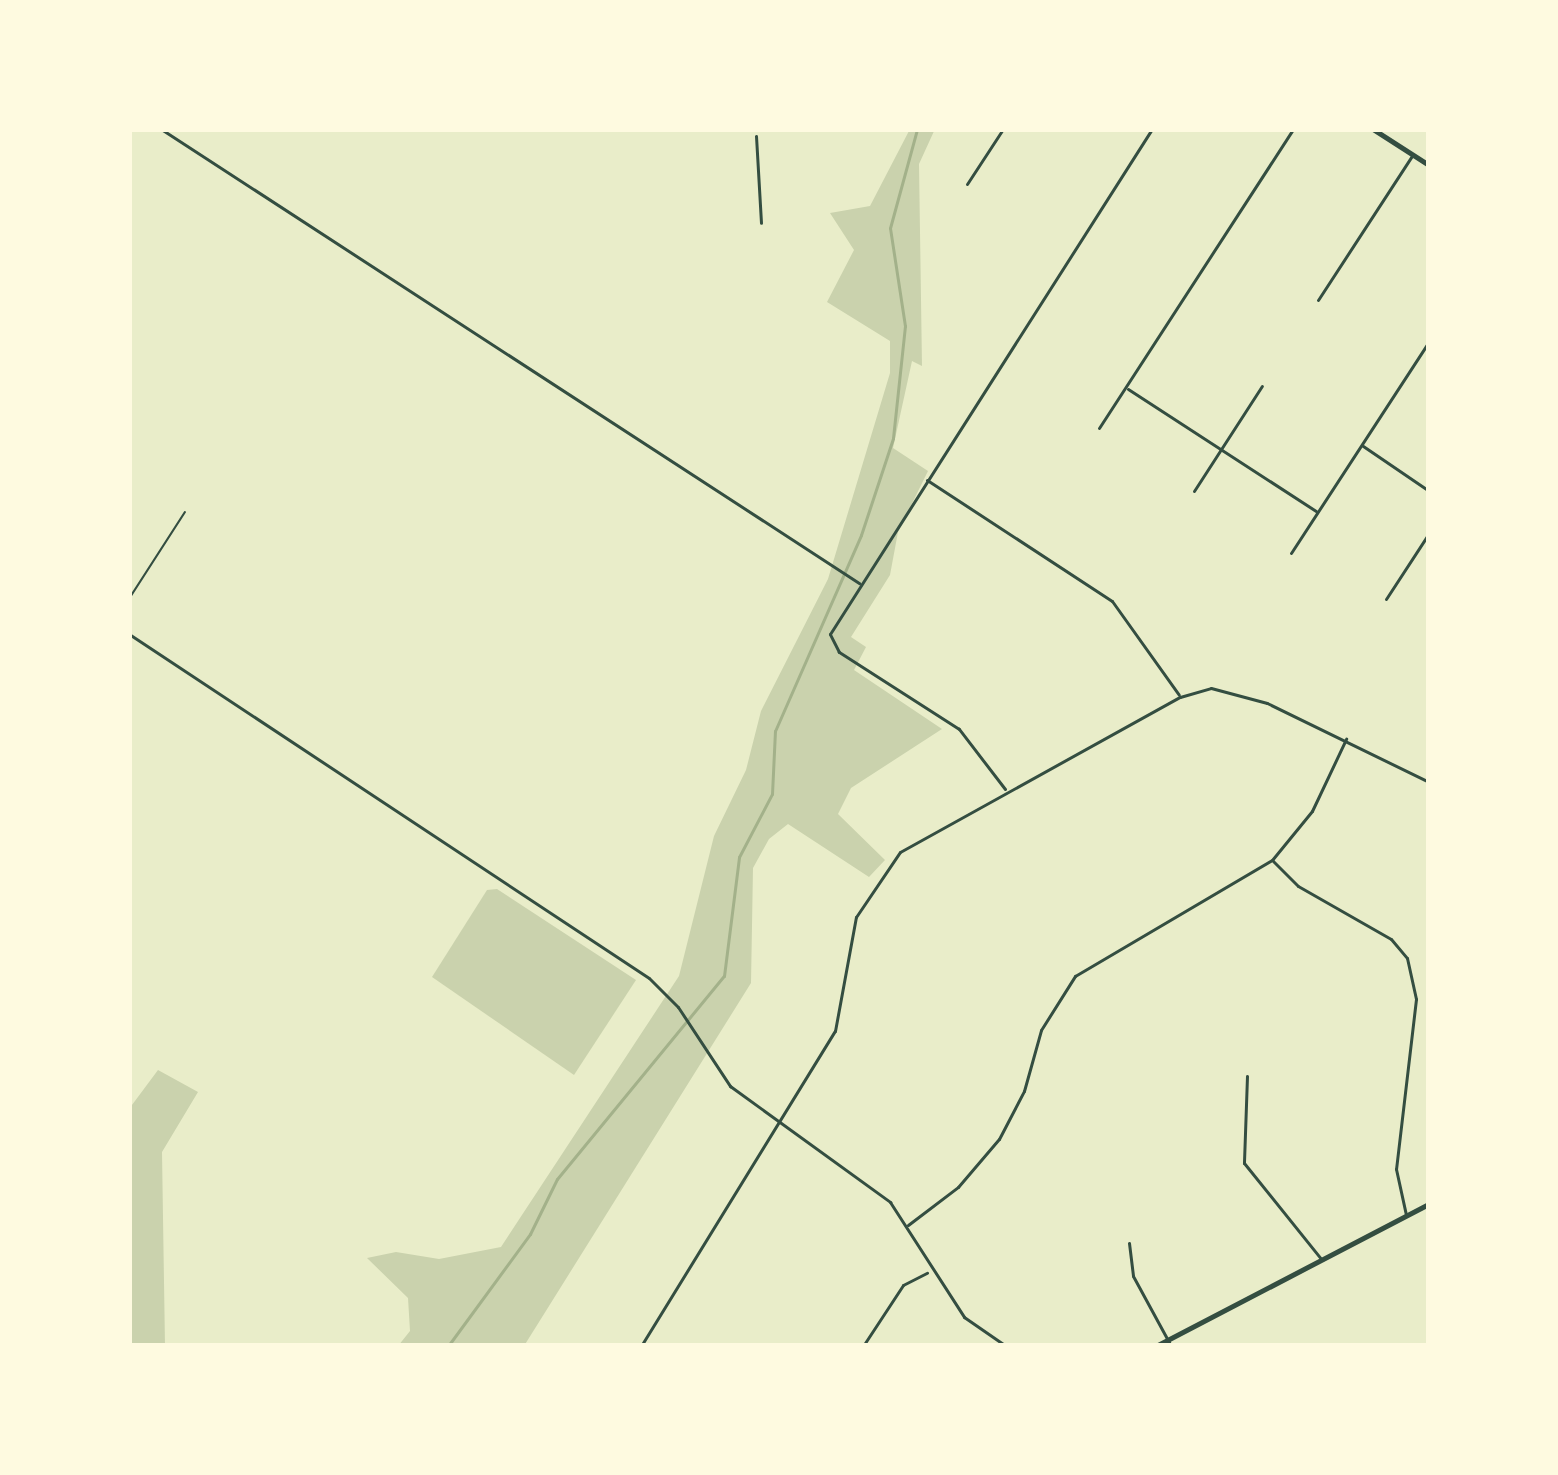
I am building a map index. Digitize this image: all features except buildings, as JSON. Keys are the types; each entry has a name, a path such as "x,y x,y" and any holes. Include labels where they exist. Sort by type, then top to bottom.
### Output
{"street":[{"path":"161,129 861,584"},
{"path":"688,129 699,135 815,129"},
{"path":"967,184 1003,129"},
{"path":"1005,790 958,730 838,652 830,634 1153,129"},
{"path":"1100,428 1293,129"},
{"path":"1373,129 1429,165"},
{"path":"756,134 761,223"},
{"path":"1318,300 1413,155"},
{"path":"1291,553 1429,341"},
{"path":"1194,490 1262,386"},
{"path":"1126,388 1318,512"},
{"path":"1361,446 1429,490"},
{"path":"927,480 1112,601 1180,697"},
{"path":"1386,598 1429,533"},
{"path":"129,634 634,967 684,1017 730,1086 778,1124 865,1180 907,1226 928,1272 968,1321 1006,1346"},
{"path":"641,1346 693,1250 835,1031 852,930 874,883 900,852 1180,697 1227,689 1429,782"},
{"path":"907,1226 958,1186 999,1139 1050,1012 1075,976 1272,860 1312,811 1346,740"},
{"path":"1272,860 1298,886 1391,939 1406,958 1416,998 1396,1169 1406,1215"},
{"path":"1246,1076 1244,1163 1254,1185 1300,1223 1322,1260"},
{"path":"1156,1346 1170,1343 1429,1204"},
{"path":"1129,1244 1133,1276 1170,1343"},
{"path":"863,1346 903,1285 928,1272"}],"lane":[{"path":"129,599 185,512"}],"green space":[{"path":"910,129 935,129 919,164 922,366 912,361 893,448 928,471 898,532 890,575 851,637 866,647 854,670 942,729 851,788 838,814 885,860 869,877 788,824 769,839 753,868 751,983 524,1346 398,1346 410,1331 408,1298 367,1258 396,1252 439,1259 501,1247 679,976 714,836 746,770 761,711 828,579 890,373 890,341 827,302 854,250 830,213 870,206"},
{"path":"497,889 636,980 574,1075 432,977 487,890"},
{"path":"158,1070 198,1092 162,1152 165,1346 129,1346 129,1109"}],"waterway":[{"path":"448,1346 530,1234 557,1179 724,976 739,857 772,794 775,731 861,535 893,438 905,326 890,228 917,129"}]}
